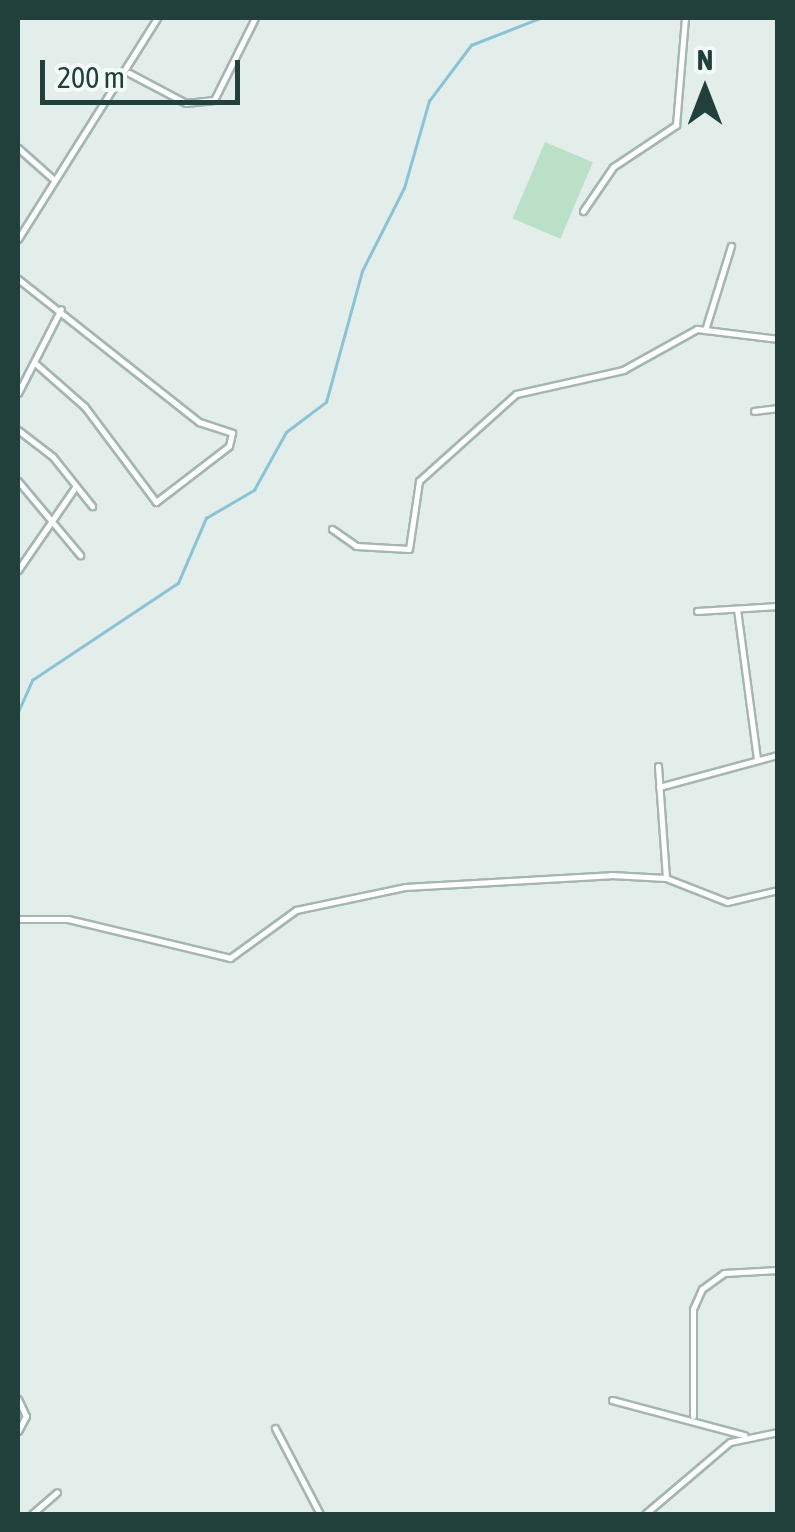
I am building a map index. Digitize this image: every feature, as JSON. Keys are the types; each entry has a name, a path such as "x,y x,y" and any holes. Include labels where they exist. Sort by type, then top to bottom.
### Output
{"street":[{"path":"18,238 52,178 129,72 158,18"},
{"path":"129,72 186,103 214,100 255,18"},
{"path":"583,211 613,167 676,124 684,18"},
{"path":"18,148 52,178"},
{"path":"705,330 731,246"},
{"path":"18,280 61,309 198,422 232,432 229,446 156,502 85,407 36,364"},
{"path":"18,393 61,309"},
{"path":"332,529 356,546 409,549 419,481 516,394 622,370 682,333 705,330 778,339"},
{"path":"754,410 778,408"},
{"path":"18,430 92,506"},
{"path":"18,481 80,555"},
{"path":"18,570 76,486"},
{"path":"697,611 778,606"},
{"path":"737,610 758,758"},
{"path":"659,787 688,786 758,758 778,755"},
{"path":"658,766 666,878"},
{"path":"18,918 68,919 230,958 296,910 355,895 574,876 666,878 727,902 778,890"},
{"path":"693,1416 694,1309 702,1289 724,1273 778,1270"},
{"path":"18,1399 26,1416 18,1431"},
{"path":"612,1400 693,1416 745,1436 778,1432"},
{"path":"275,1428 320,1514"},
{"path":"645,1514 654,1511 745,1436"},
{"path":"32,1514 57,1492"}],"green space":[{"path":"545,142 593,162 560,239 513,218"}],"waterway":[{"path":"18,712 32,680 178,583 206,518 254,490 286,432 326,402 362,271 404,188 429,101 471,45 540,18"},
{"path":"18,721 18,792"}]}
